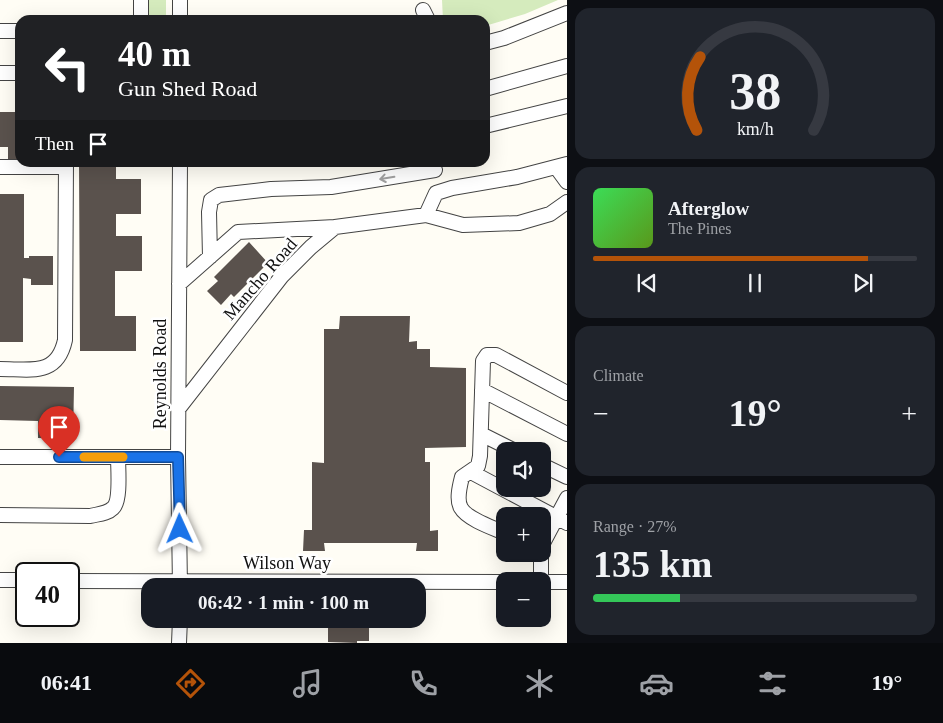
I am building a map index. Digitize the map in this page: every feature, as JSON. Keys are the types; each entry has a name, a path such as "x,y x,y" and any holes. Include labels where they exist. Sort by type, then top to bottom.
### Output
{"street":[{"path":"141,0 141,15"},
{"path":"180,0 180,15"},
{"path":"490,42 567,13"},
{"path":"0,31 15,31"},
{"path":"490,88 567,66"},
{"path":"0,73 15,73"},
{"path":"490,125 567,106"},
{"path":"436,193 452,188 517,177 562,165 567,182"},
{"path":"0,167 15,167"},
{"path":"0,369 46,367 56,362 62,353 65,340 66,167"},
{"name":"Reynolds Road","path":"180,167 178,457 180,578"},
{"path":"210,257 209,212 211,200 219,195 271,189 331,187 430,167"},
{"path":"426,215 436,193 435,167"},
{"path":"180,284 238,232 335,227 426,215 463,225 519,223 550,214 567,202"},
{"name":"Mancho Road","path":"179,408 282,276 311,247 335,227"},
{"path":"496,528 467,514 460,507 462,477 478,466 480,456 483,361 487,355 496,355 567,393"},
{"path":"482,390 567,434"},
{"path":"481,434 497,442"},
{"path":"0,456 178,457"},
{"path":"0,515 90,516 103,514 113,508 117,502 118,457"},
{"path":"551,469 567,477"},
{"path":"471,472 561,521"},
{"path":"551,534 561,521 567,498"},
{"path":"0,580 15,580"},
{"name":"Wilson Way","path":"80,581 141,583"},
{"name":"Wilson Way","path":"426,583 496,582"},
{"path":"551,582 567,582"},
{"path":"179,643 180,628"}],"green space":[{"path":"147,0 166,0 166,15 147,15"},
{"path":"442,0 558,0 525,14 490,24 490,15 443,15"}],"building":[{"path":"0,112 15,112 15,163 8,163 8,147 0,147"},
{"path":"79,167 116,167 116,179 141,179 141,214 116,214 116,236 142,236 142,271 115,271 115,316 136,316 136,351 80,351"},
{"path":"0,194 24,194 24,258 29,258 29,256 53,256 53,285 31,285 31,279 23,278 23,342 0,342"},
{"path":"249,242 268,263 234,297 231,294 221,305 207,291 218,281 214,277"},
{"path":"340,316 410,316 409,342 417,341 417,349 430,349 430,367 466,368 466,447 425,448 425,462 430,462 430,531 438,530 438,551 416,551 417,543 324,543 325,551 303,551 304,530 312,530 312,462 324,463 324,329 339,329"},
{"path":"0,386 74,387 73,439 38,438 38,421 0,420"},
{"path":"328,628 369,628 369,641 357,641 357,643 328,642"}],"slow traffic":[{"path":"84,457 123,457"}],"route":[{"path":"59,457 178,457 180,529"}]}
